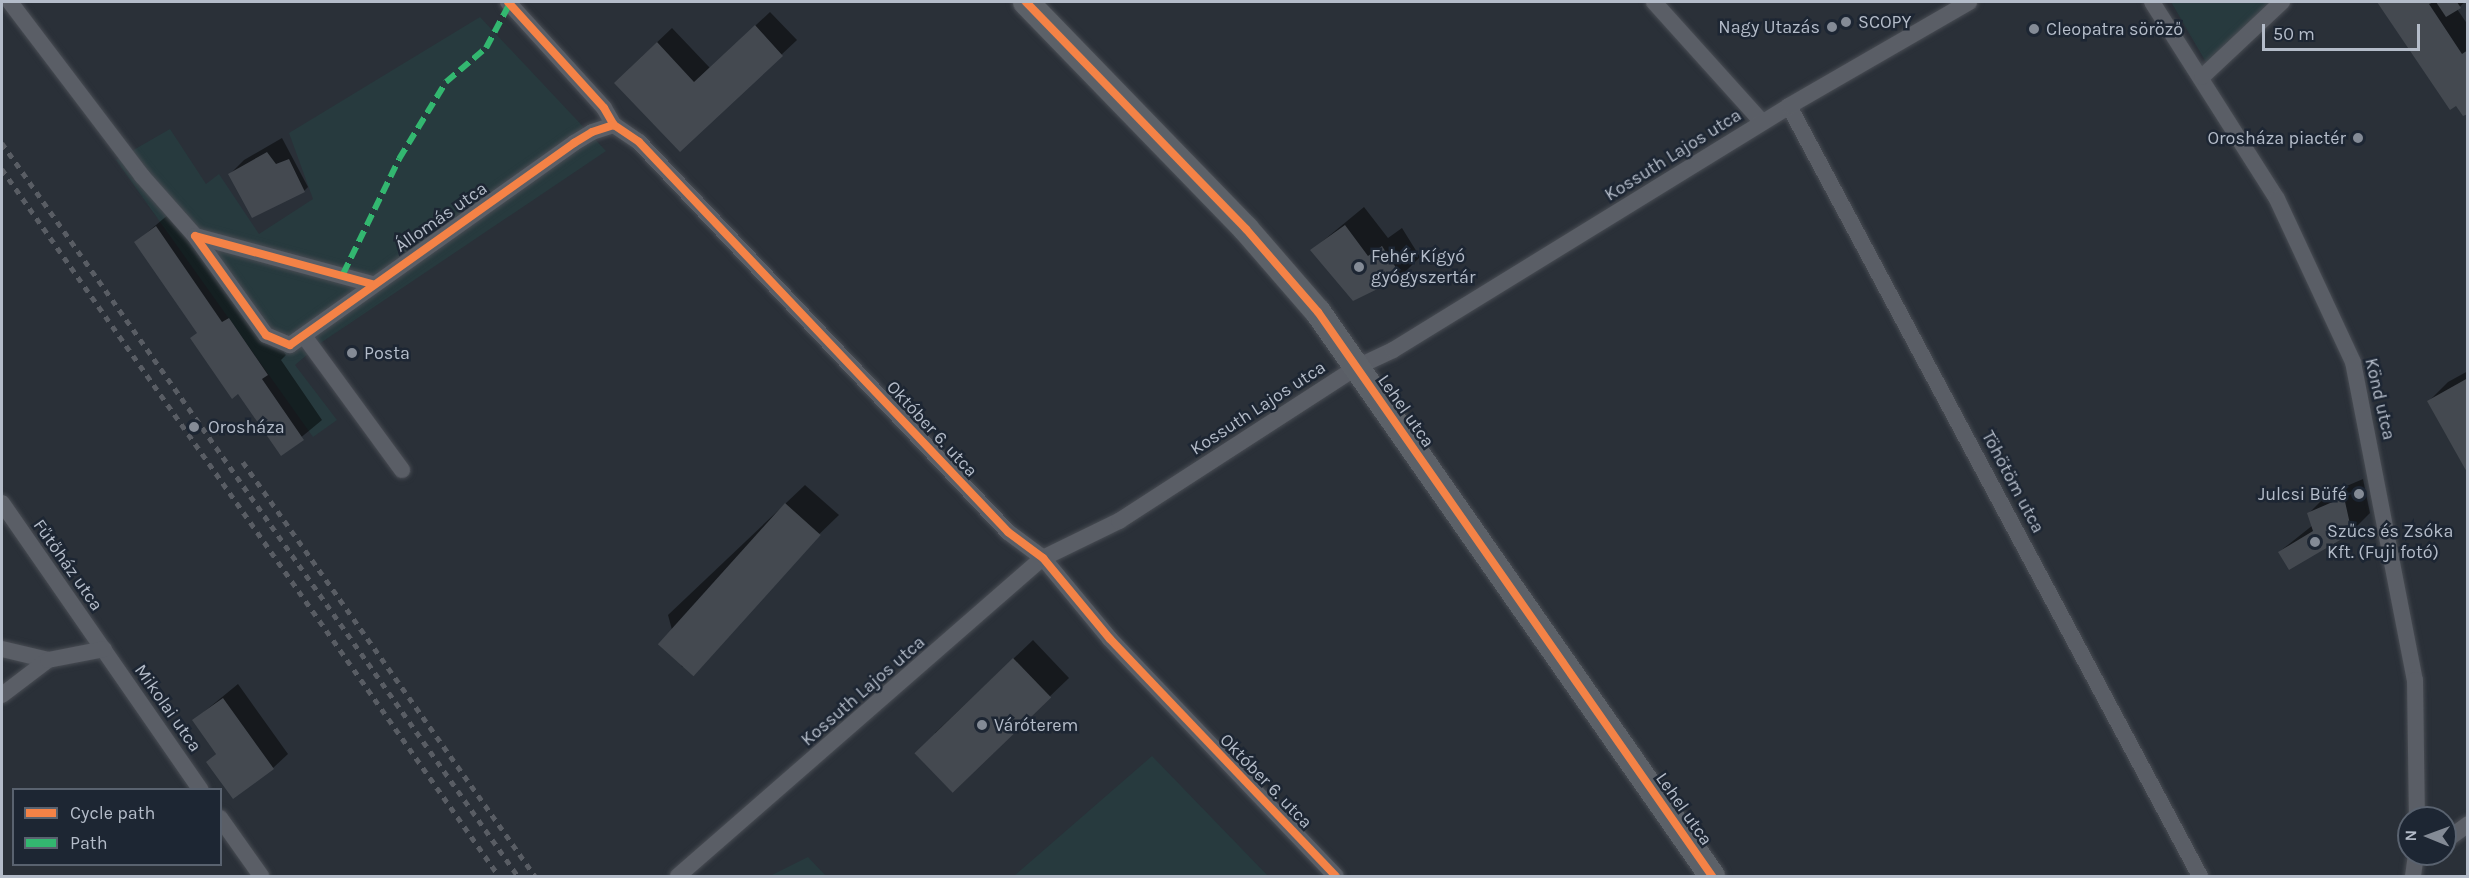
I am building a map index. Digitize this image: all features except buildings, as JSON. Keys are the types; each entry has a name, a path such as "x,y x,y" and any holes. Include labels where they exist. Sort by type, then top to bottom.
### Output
{"main road":[{"name":"Lehel utca","path":"1026,2 1246,229 1318,312 1712,876"}],"street":[{"path":"10,2 142,176 195,236 266,335 297,341 402,470"},
{"name":"Október 6. utca","path":"510,2 604,108 614,125 639,142 1008,532 1043,558 1110,639 1336,876"},
{"path":"1654,2 1762,122"},
{"name":"Kossuth Lajos utca","path":"678,876 1043,558 1119,521 1357,367 1394,350 1762,122 1969,2"},
{"name":"Könd utca","path":"2152,2 2202,76 2277,199 2353,362 2415,680 2417,806"},
{"path":"2202,76 2282,2"},
{"name":"Töhötöm utca","path":"1789,106 2200,876"},
{"name":"Állomás utca","path":"297,341 372,284 574,143 592,132 614,125"},
{"path":"195,236 372,284"},
{"name":"Fűtőház utca","path":"2,504 104,649"},
{"path":"2,649 48,660 104,649"},
{"name":"Mikolai utca","path":"104,649 200,788"},
{"path":"2,694 48,660"},
{"path":"222,821 261,876"}],"green space":[{"path":"2171,2 2282,2 2210,69"},
{"path":"480,17 606,151 322,342 295,365 337,420 313,437 116,160 170,129 206,184 219,174 259,234 313,199 289,133"},
{"path":"1152,756 1268,876 1014,876"},
{"path":"808,857 826,876 770,876"}],"railway":[{"path":"2,143 518,876"},
{"path":"2,169 499,876"},
{"path":"243,462 535,876"}],"marked path":[{"path":"343,274 399,159 446,82 486,48 510,3"}],"cycle path":[{"path":"508,2 604,108 614,125 639,142 1008,532 1043,558 1110,639 1336,876"},
{"path":"1026,2 1246,229 1318,312 1712,876"},
{"path":"372,284 195,236 266,335 290,345 574,143 592,132 614,125"}],"place":[{"name":"SCOPY","path":"1846,22"},
{"name":"Nagy Utazás","path":"1832,27"},
{"name":"Cleopatra söröző","path":"2034,29"},
{"name":"Orosháza piactér","path":"2358,138"},
{"name":"Fehér Kígyó gyógyszertár","path":"1359,267"},
{"name":"Posta","path":"352,353"},
{"name":"Orosháza","path":"194,427"},
{"name":"Julcsi Büfé","path":"2359,494"},
{"name":"Szűcs és Zsóka Kft. (Fuji fotó)","path":"2315,542"},
{"name":"Váróterem","path":"982,725"}]}
